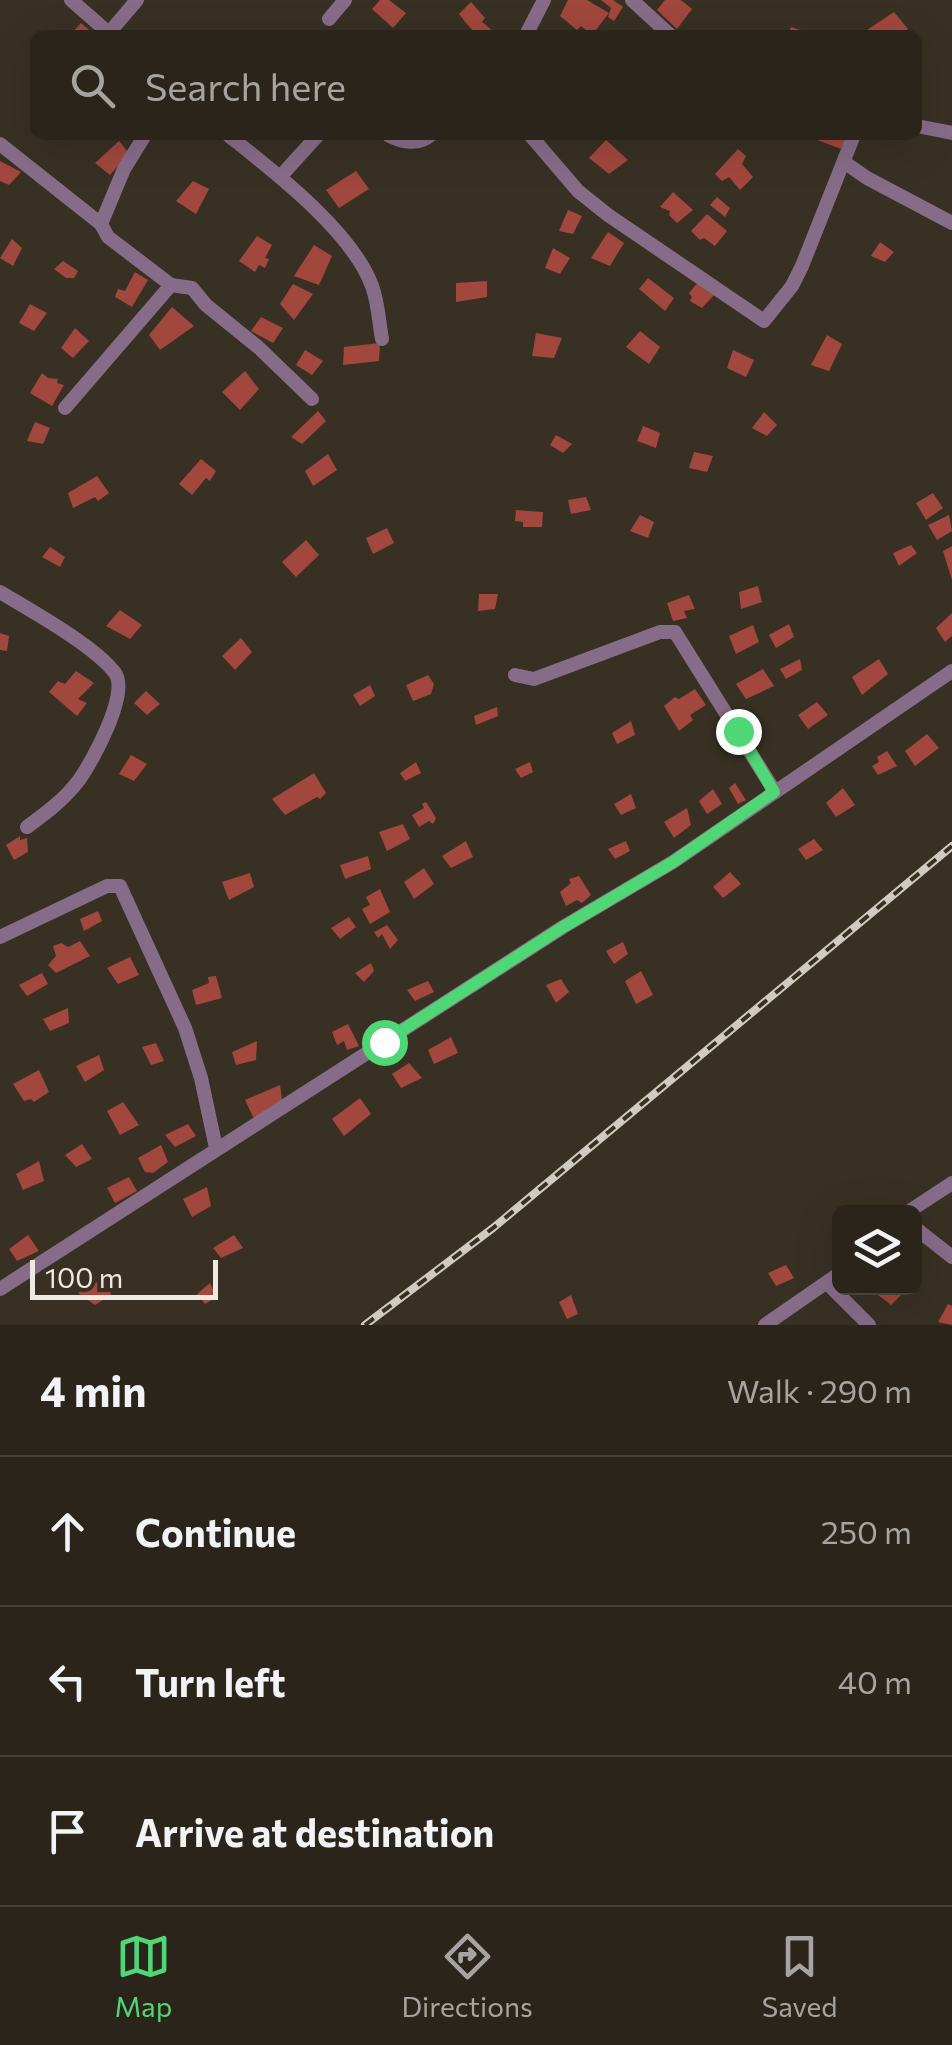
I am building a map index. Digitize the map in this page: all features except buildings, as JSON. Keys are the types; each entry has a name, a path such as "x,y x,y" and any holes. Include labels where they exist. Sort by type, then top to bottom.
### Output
{"street":[{"path":"72,0 106,30"},
{"path":"113,30 137,0"},
{"path":"329,19 345,0"},
{"path":"632,0 665,30"},
{"path":"528,30 540,2"},
{"path":"922,127 952,133"},
{"path":"101,224 124,169 142,140"},
{"path":"234,140 318,212 361,268 372,286 382,340"},
{"path":"280,177 313,140"},
{"path":"534,140 578,190 608,214 764,321 792,286 802,266 852,140"},
{"path":"0,144 171,286 192,288 312,400"},
{"path":"844,162 952,224"},
{"path":"65,408 171,286"},
{"path":"0,592 90,650 116,674 119,684 108,727 78,782 27,827"},
{"path":"515,675 534,679 660,632 675,632 774,792"},
{"path":"0,1289 563,927 673,862 952,672"},
{"path":"0,937 107,886 120,886 185,1028 216,1148"},
{"path":"919,1205 952,1183"},
{"path":"922,1233 952,1257"},
{"path":"765,1325 832,1279"},
{"path":"846,1295 869,1325"}],"railway":[{"path":"365,1325 493,1228 952,846"}],"route":[{"path":"384,1042 673,862 774,792 738,731"}]}
